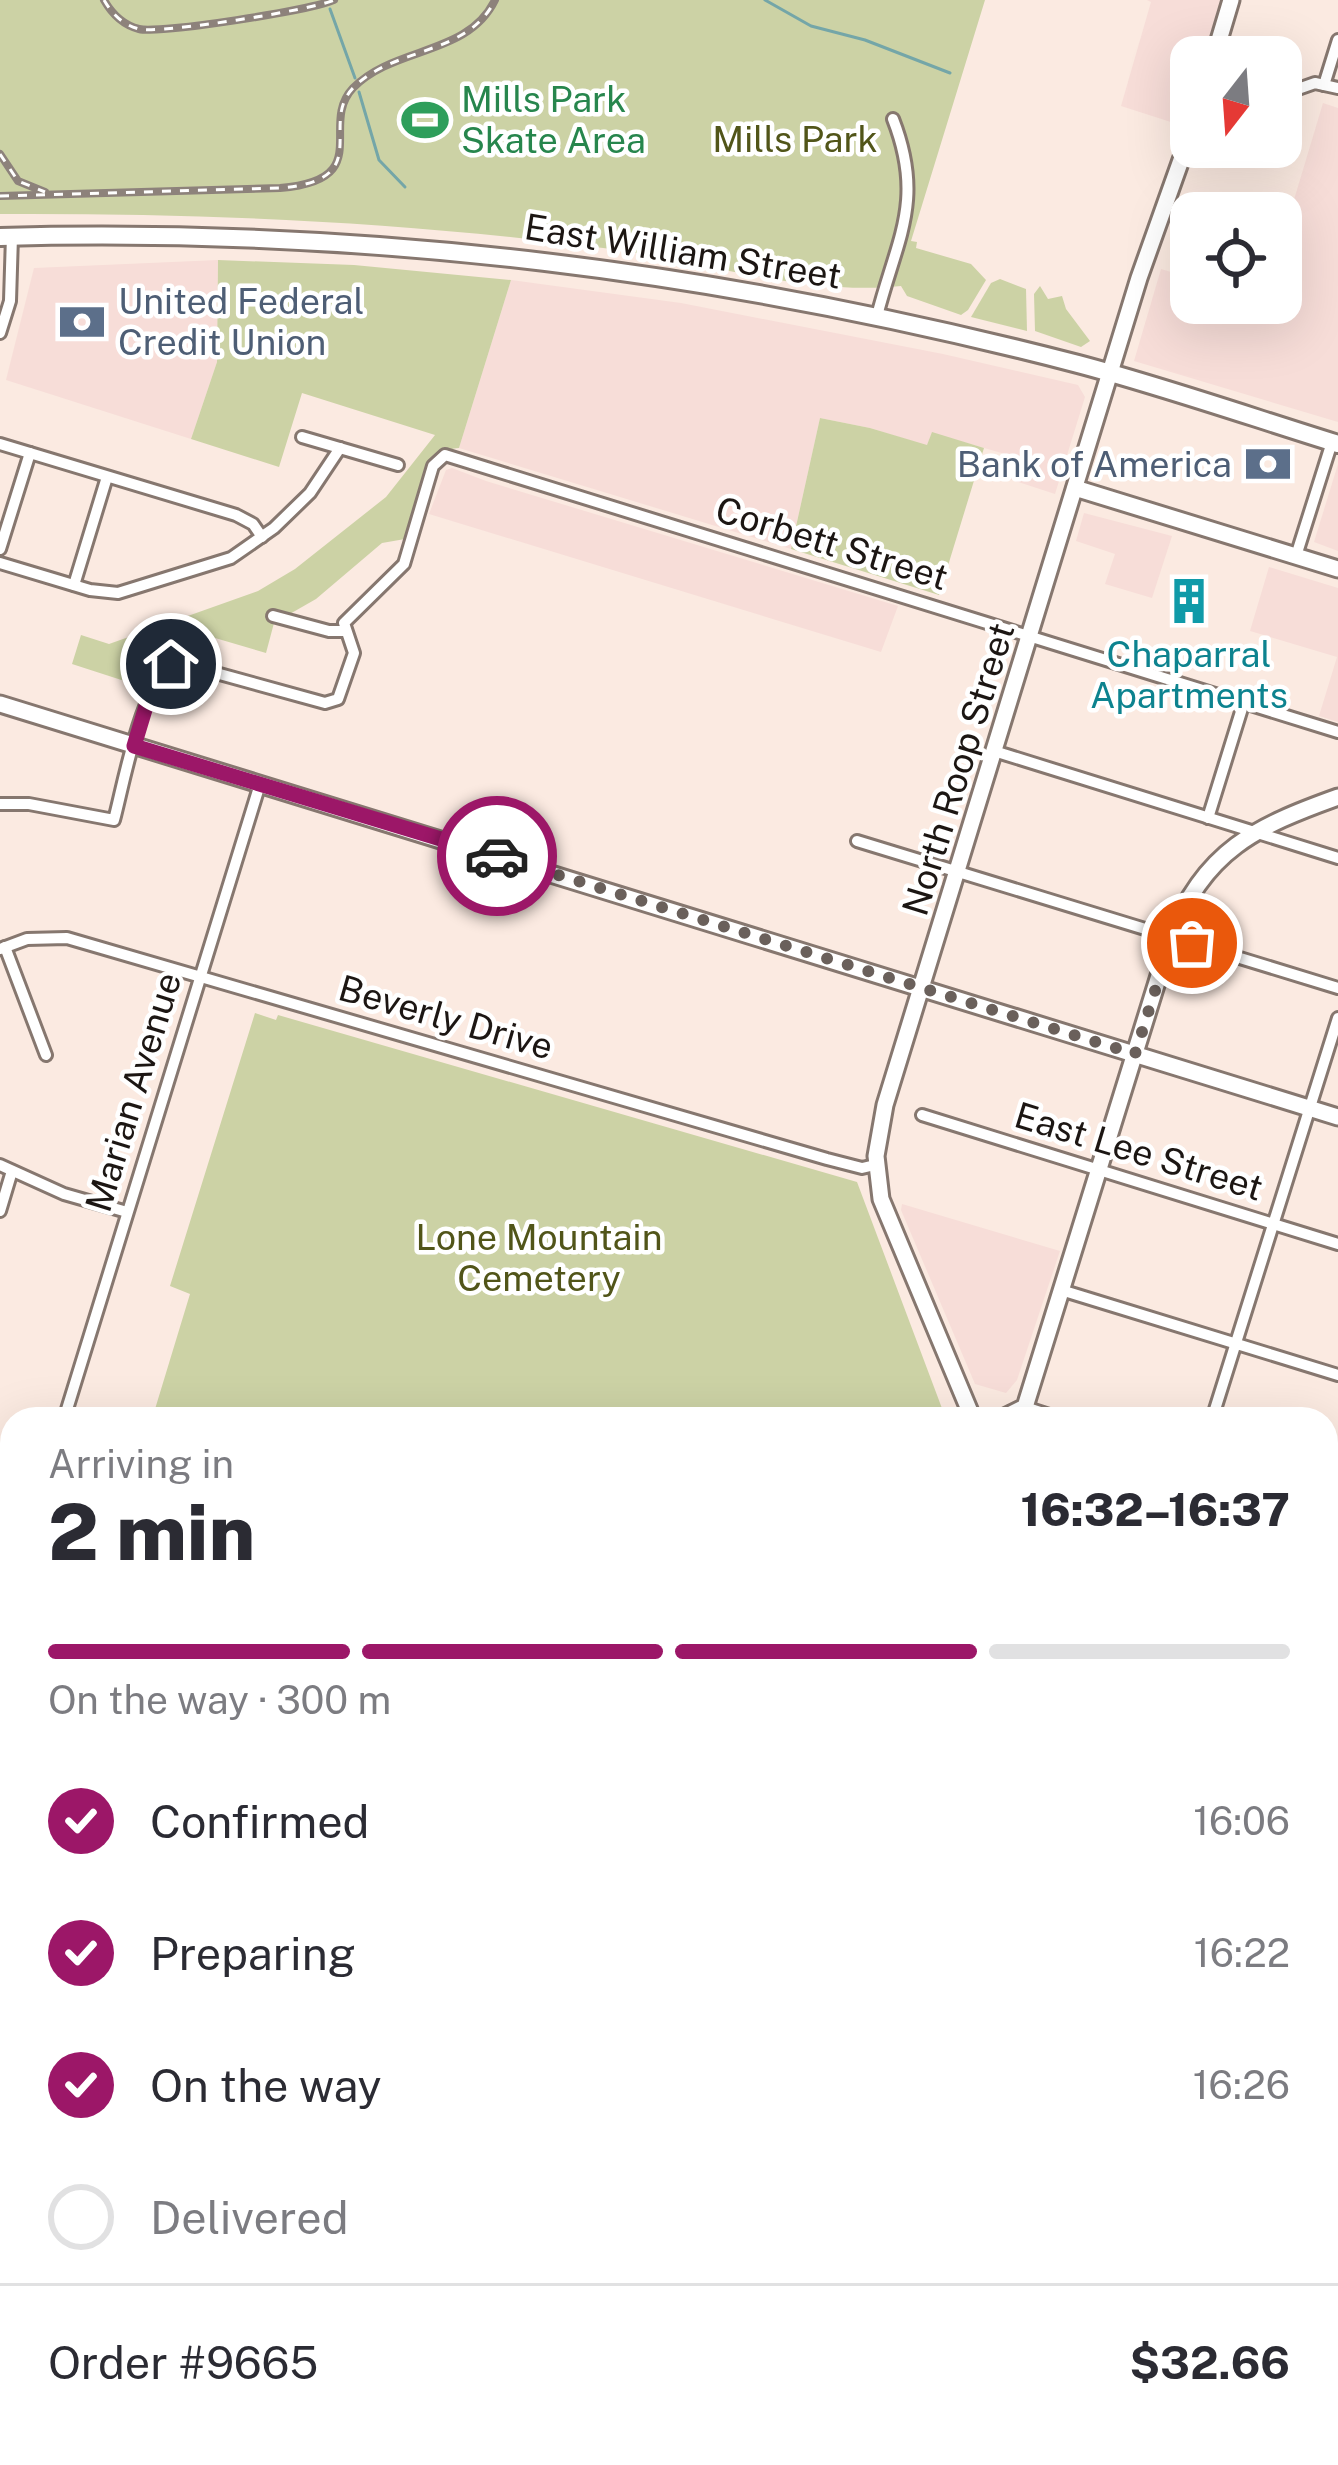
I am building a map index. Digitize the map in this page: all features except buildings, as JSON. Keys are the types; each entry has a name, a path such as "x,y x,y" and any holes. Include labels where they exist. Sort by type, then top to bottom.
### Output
{"main road":[{"name":"East William Street","path":"6,237 149,233 410,245 673,279 877,316 1111,374 1335,443"}],"street":[{"path":"1220,36 1231,0"},
{"path":"1324,85 1338,40"},
{"path":"1302,88 1315,83 1338,88"},
{"path":"877,316 910,194 905,153 893,118"},
{"name":"North Roop Street","path":"968,1407 881,1199 875,1165 885,1105 1147,253 1178,168"},
{"path":"0,333 10,302 6,237"},
{"path":"302,437 398,465"},
{"path":"1296,556 1335,443"},
{"path":"0,444 236,515 253,524 262,537"},
{"path":"0,562 102,592 136,589 231,558 310,493 340,448"},
{"path":"0,549 30,453"},
{"name":"Corbett Street","path":"344,631 347,617 404,564 433,466 445,455 1338,732"},
{"path":"74,585 107,477"},
{"path":"1075,488 1338,569"},
{"path":"0,804 29,804 114,820 154,688 165,668 176,662 325,703 338,700 354,653 344,631 273,616"},
{"path":"1208,818 1244,702"},
{"path":"0,704 1338,1118"},
{"path":"994,752 1338,858"},
{"name":"Marian Avenue","path":"68,1407 260,784"},
{"path":"1024,1407 1172,937 1193,890 1219,859 1253,831 1338,797"},
{"path":"857,841 1338,988"},
{"name":"Beverly Drive","path":"2,948 27,939 67,938 827,1159 862,1168 875,1165"},
{"path":"2,948 46,1055"},
{"path":"1216,1407 1338,1018"},
{"name":"East Lee Street","path":"922,1115 1338,1244"},
{"path":"0,1210 6,1168 64,1194 127,1212"},
{"path":"1061,1290 1338,1375"}],"shaded area":[{"path":"1147,0 1221,0 1210,36 1170,36 1170,122 1121,106 1151,2"},
{"path":"1323,103 1338,108 1338,422 1134,361 1161,269 1170,272 1170,324 1302,324 1302,192 1296,192"},
{"path":"218,260 217,362 191,439 6,380 34,268"},
{"path":"511,280 681,303 943,354 1078,385 1085,397 1055,494 1006,478 1012,456 932,433 927,446 820,418 791,549 459,448"},
{"path":"1338,464 1338,551 1314,542"},
{"path":"452,468 898,606 881,652 429,514 446,470"},
{"path":"1084,513 1172,536 1152,598 1105,584 1115,554 1076,541"},
{"path":"1269,567 1338,588 1338,722 1319,716 1337,657 1250,631"},
{"path":"902,1204 1060,1251 1017,1380 1006,1393 975,1384"}],"green space":[{"name":"Mills Park","path":"0,0 985,0 911,241 917,242 916,248 971,264 986,280 961,315 907,296 901,286 793,282 611,249 459,232 153,215 0,214"},
{"path":"218,260 354,265 511,280 459,448 446,451 428,469 405,539 382,543 316,599 274,623 266,653 198,633 143,687 72,664 81,635 109,644 258,591 295,569 386,497 435,435 302,393 279,467 191,439 217,362"},
{"path":"1000,279 1026,289 1027,331 971,317 991,283"},
{"path":"1040,286 1048,299 1062,296 1090,341 1081,347 1035,331 1034,294"},
{"path":"820,418 927,445 932,432 984,448 939,595 791,549"},
{"name":"Lone Mountain Cemetery","path":"255,1013 276,1020 278,1015 857,1182 941,1407 156,1407 190,1294 170,1286"}],"waterway":[{"path":"765,0 811,26 865,40 950,73"},
{"path":"330,9 355,78"},
{"path":"359,92 379,160 405,187"}],"railway":[{"path":"104,0 128,25 153,30 269,15 334,0"},
{"path":"0,196 280,188 310,183 336,163 340,118 353,88 389,64 467,31 495,0"},
{"path":"0,154 18,181 45,192"}],"way so far":[{"path":"497,856 1135,1054 1172,937 1192,943"}],"place":[{"name":"Mills Park Skate Area","path":"425,120"},
{"name":"United Federal Credit Union","path":"82,322"},
{"name":"Bank of America","path":"1268,464"},
{"name":"Chaparral Apartments","path":"1189,601"}],"route":[{"path":"171,664 147,703 134,746 497,856"}]}
